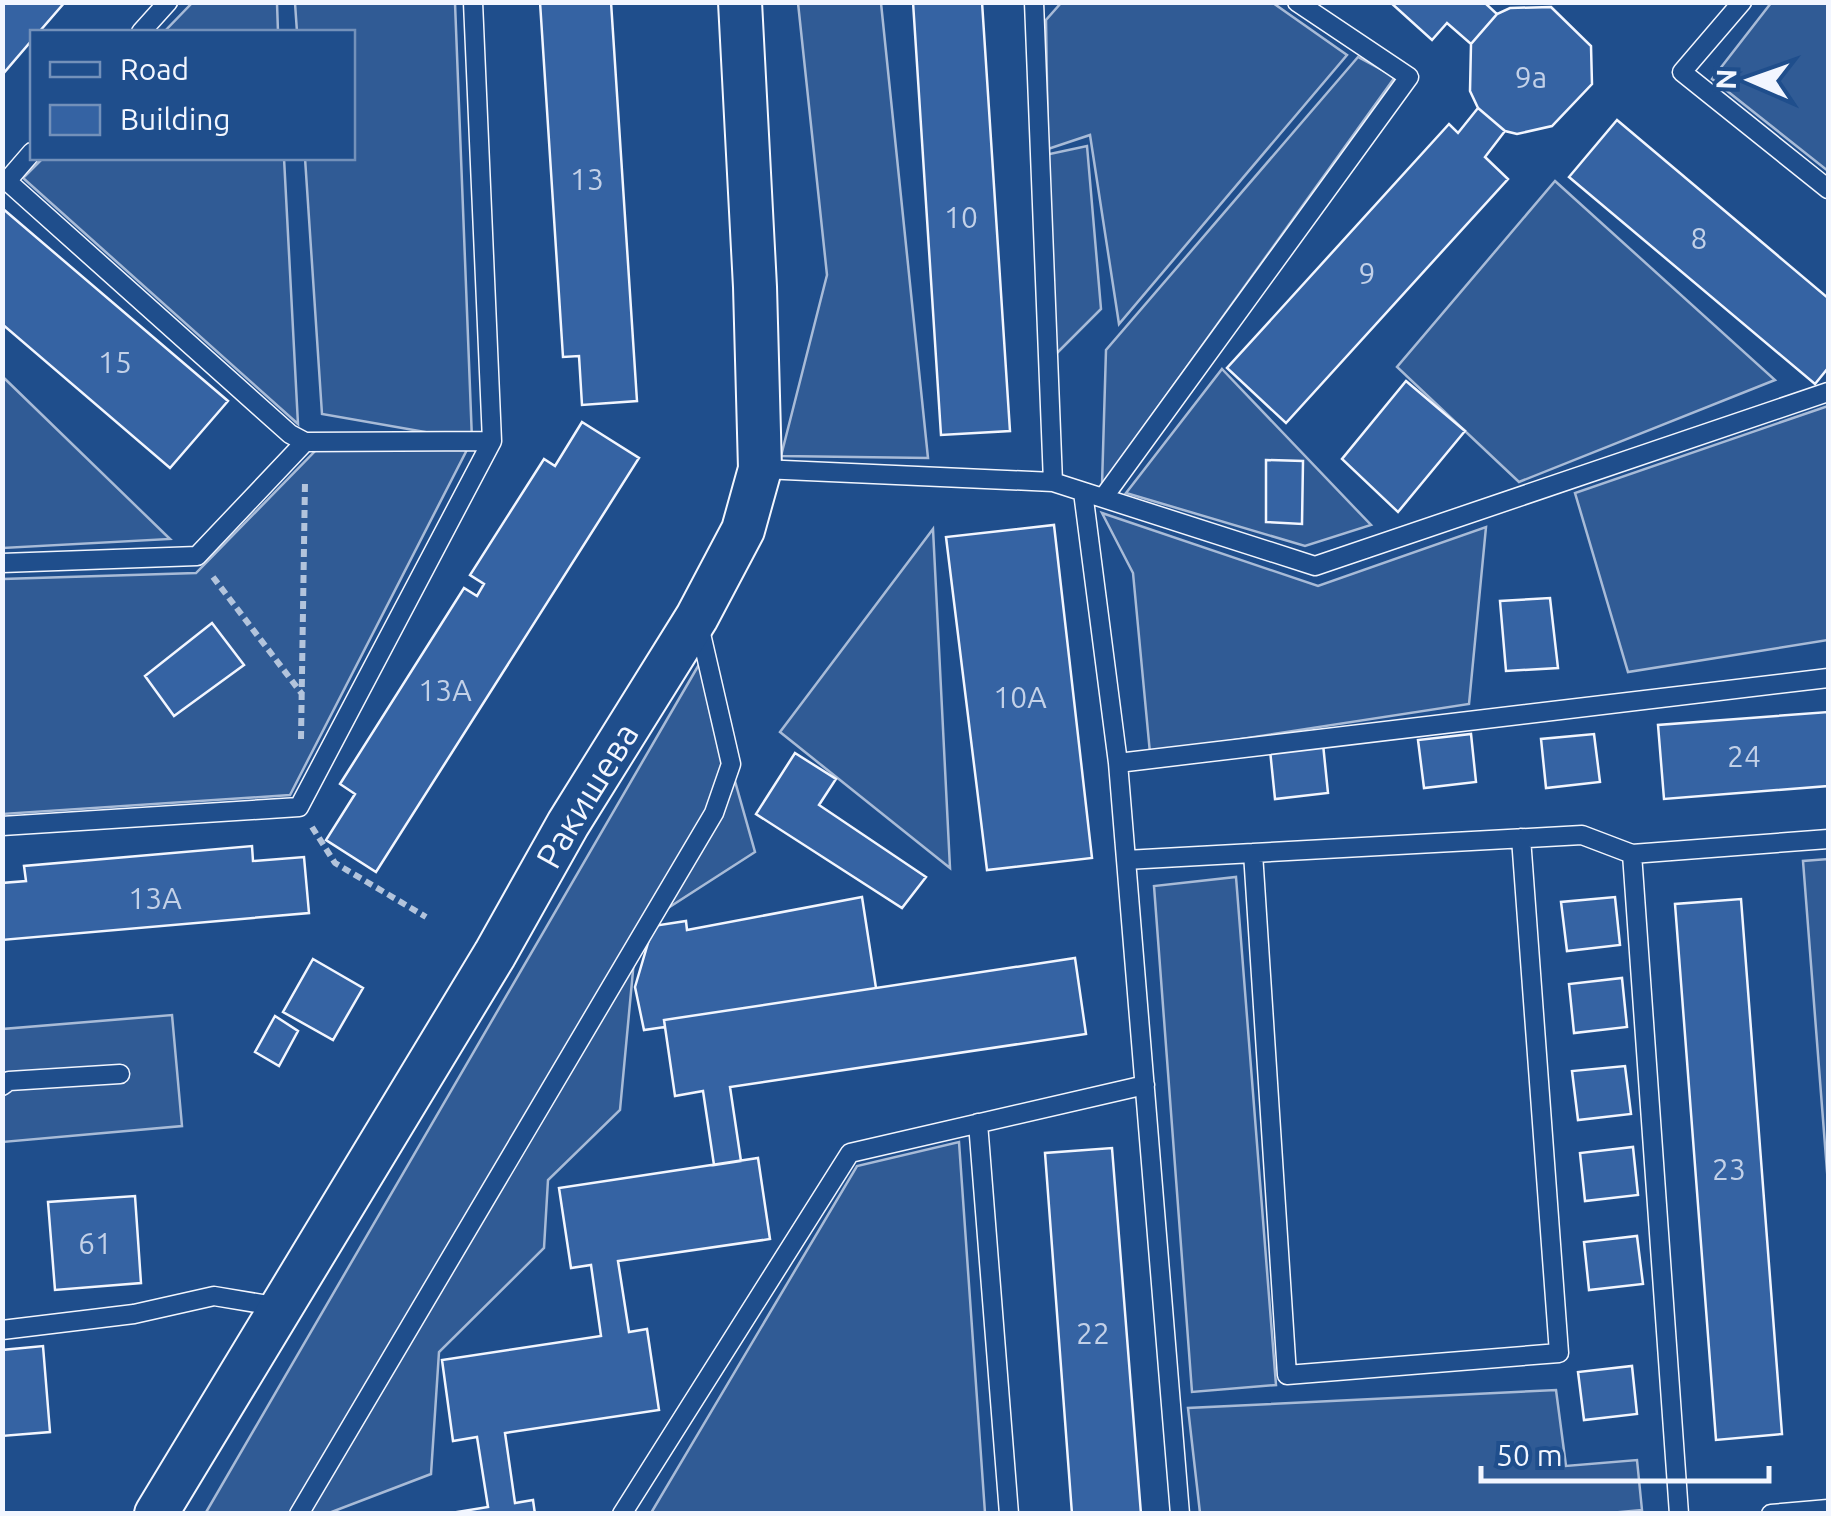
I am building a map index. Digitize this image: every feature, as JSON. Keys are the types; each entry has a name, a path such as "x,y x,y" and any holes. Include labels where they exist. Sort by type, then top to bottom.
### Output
{"street":[{"name":"Ракишева","path":"156,1514 495,954 568,824 697,618 744,530 760,469 740,2"}],"lane":[{"path":"143,30 168,2"},
{"path":"2,826 299,807 492,440 472,2"},
{"path":"1034,2 1053,482"},
{"path":"1102,498 1409,77 1297,2"},
{"path":"1742,2 1682,72 1828,189"},
{"path":"30,154 6,180 290,434 306,442 492,440"},
{"path":"760,469 1053,482 1315,566 1828,392"},
{"path":"2,564 197,556 306,442"},
{"path":"1083,492 1118,763 1180,1514"},
{"path":"299,1514 714,812 732,764 697,618"},
{"path":"1118,763 1828,678"},
{"path":"1126,860 1582,835 1632,854 1828,839"},
{"path":"1253,853 1287,1374 1559,1353 1521,838"},
{"path":"1632,854 1679,1514"},
{"path":"2,1086 9,1081 120,1074"},
{"path":"622,1514 850,1153 1145,1085"},
{"path":"978,1123 1009,1514"},
{"path":"2,1330 134,1314 214,1296 280,1307"},
{"path":"1771,1514 1828,1509"}],"path":[{"path":"197,556 302,695"}],"shaded area":[{"path":"193,2 277,3 278,30 166,30"},
{"path":"295,3 455,3 472,440 290,795 3,814 3,579 196,573 323,443 465,439 322,414 305,160 355,160 355,30 297,30"},
{"path":"798,3 881,3 928,458 781,456 827,275"},
{"path":"1061,3 1273,3 1347,55 1119,324 1090,135 1048,149 1046,20"},
{"path":"1771,3 1828,3 1828,171 1712,79"},
{"path":"1358,57 1395,77 1102,485 1106,350"},
{"path":"1087,146 1101,309 1054,356 1045,155"},
{"path":"41,160 284,160 298,424 23,178"},
{"path":"1555,181 1775,380 1519,482 1397,367"},
{"path":"1222,369 1371,525 1305,546 1126,493"},
{"path":"3,377 170,539 3,548"},
{"path":"1828,406 1828,640 1628,672 1575,493"},
{"path":"1102,513 1318,586 1486,527 1469,704 1150,753 1133,573"},
{"path":"933,529 950,868 780,732"},
{"path":"701,661 755,852 637,928 620,1110 548,1180 544,1248 439,1352 431,1474 329,1513 205,1514"},
{"path":"1828,859 1828,1184 1803,861"},
{"path":"1236,877 1276,1385 1192,1392 1154,886"},
{"path":"172,1015 182,1126 3,1142 3,1029"},
{"path":"959,1142 985,1513 651,1513 857,1166"},
{"path":"1556,1390 1566,1466 1637,1460 1642,1510 1599,1514 1200,1513 1188,1408"}],"building":[{"path":"2,2 65,2 41,30 30,30 30,42 2,75"},
{"path":"540,2 611,2 637,401 582,405 579,356 563,357"},
{"path":"913,2 982,2 1010,431 941,435"},
{"path":"1390,2 1484,2 1497,14 1471,44 1447,23 1432,40"},
{"path":"1551,7 1591,46 1592,84 1552,126 1517,134 1505,131 1478,108 1470,91 1471,44 1497,14 1510,8"},
{"path":"1478,108 1505,131 1485,157 1508,179 1286,423 1227,368 1449,124 1458,133"},
{"path":"1617,120 1828,298 1828,368 1815,384 1569,177"},
{"path":"2,208 228,401 170,468 2,324"},
{"path":"1406,381 1465,431 1398,512 1342,459"},
{"path":"582,422 639,458 376,872 326,840 355,794 340,784 464,588 477,596 484,584 470,575 544,459 555,466"},
{"path":"1266,460 1303,461 1302,524 1266,522"},
{"path":"1054,525 1092,858 987,870 946,537"},
{"path":"1550,598 1558,668 1506,671 1500,601"},
{"path":"212,623 244,665 174,716 145,676"},
{"path":"1828,712 1828,786 1664,799 1658,725"},
{"path":"1471,734 1476,782 1424,788 1418,740"},
{"path":"1594,734 1600,782 1546,788 1541,739"},
{"path":"1323,744 1328,793 1275,799 1270,750"},
{"path":"795,753 836,779 819,805 926,877 902,908 756,814"},
{"path":"252,846 253,861 304,857 309,913 2,940 2,883 26,881 24,866"},
{"path":"862,897 876,988 664,1020 665,1027 644,1030 635,987 653,926 686,921 687,930"},
{"path":"1615,897 1620,945 1567,951 1561,902"},
{"path":"1741,899 1782,1434 1716,1440 1675,904"},
{"path":"1075,958 1086,1034 730,1087 741,1161 714,1165 703,1091 675,1096 664,1020"},
{"path":"313,959 363,988 333,1040 283,1012"},
{"path":"1622,978 1627,1027 1574,1033 1569,984"},
{"path":"275,1016 298,1031 279,1066 255,1052"},
{"path":"1625,1066 1631,1114 1578,1120 1572,1071"},
{"path":"1633,1147 1638,1195 1585,1201 1580,1153"},
{"path":"1112,1148 1141,1514 1072,1514 1045,1153"},
{"path":"758,1158 770,1239 618,1261 629,1332 647,1329 659,1410 505,1433 515,1503 533,1500 535,1514 445,1514 488,1507 477,1437 453,1441 442,1360 601,1336 591,1265 571,1268 559,1188"},
{"path":"135,1196 141,1283 55,1290 48,1202"},
{"path":"1637,1236 1643,1284 1589,1290 1584,1242"},
{"path":"43,1346 50,1432 2,1436 2,1350"},
{"path":"1632,1366 1637,1414 1584,1420 1578,1372"}]}
